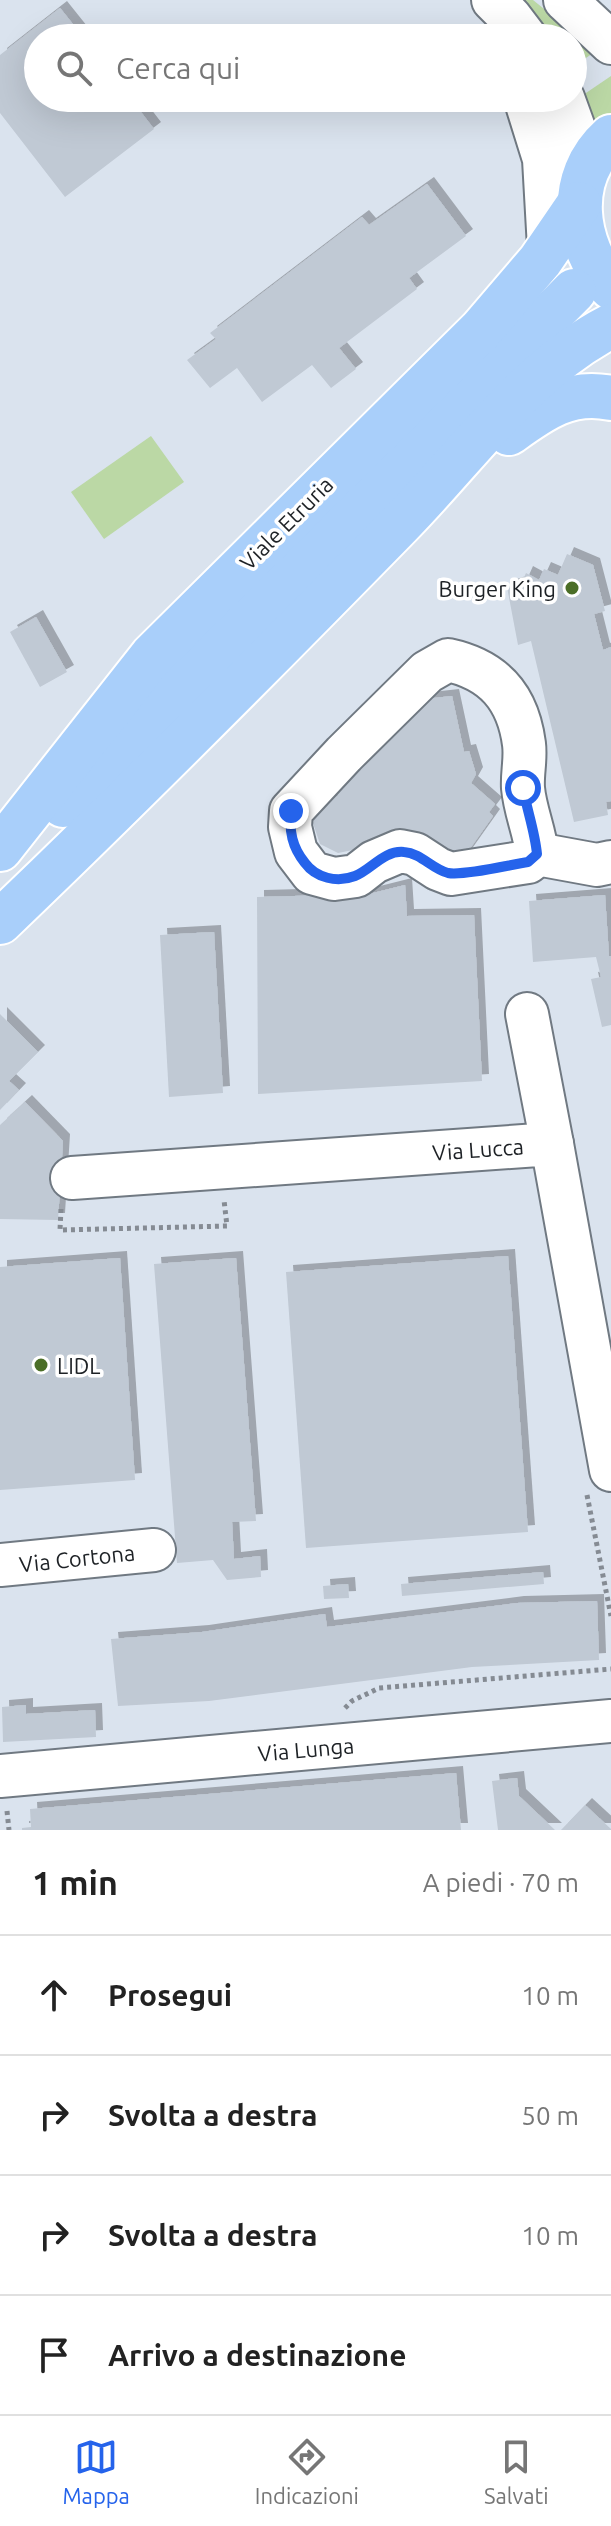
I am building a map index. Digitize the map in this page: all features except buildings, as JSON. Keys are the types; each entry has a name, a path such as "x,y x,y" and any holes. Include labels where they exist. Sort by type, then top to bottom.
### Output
{"main road":[{"name":"Viale Etruria","path":"0,849 152,656 481,330 549,248 593,169"},
{"path":"593,169 581,230 588,252 593,289"},
{"name":"Viale Etruria","path":"0,867 593,289"},
{"path":"0,922 439,484 474,441 550,366 611,326"},
{"path":"439,484 552,404 582,395 611,398"}],"street":[{"path":"484,0 494,24"},
{"path":"493,0 515,24"},
{"path":"565,0 611,43"},
{"path":"529,112 544,159 549,248"},
{"path":"569,112 593,169"},
{"path":"448,660 468,664 488,676 508,694 517,712 525,746 523,788 537,854 528,862 451,874 415,854 400,851 374,862 356,876 334,879 312,873 296,852 290,827 291,811 427,672 448,660"},
{"path":"537,854 597,865 611,862"},
{"path":"527,1014 552,1144"},
{"name":"Via Lucca","path":"72,1178 552,1144 599,1482"},
{"name":"Via Cortona","path":"0,1565 154,1550"},
{"name":"Via Lunga","path":"0,1776 611,1721"}],"path":[{"path":"60,1230 227,1226 222,1190"},
{"path":"599,1482 611,1616"}],"green space":[{"path":"517,0 533,0 563,24 534,24"},
{"path":"587,44 596,51 587,57"},
{"path":"611,76 611,116 594,130 587,108 587,92"},
{"path":"151,436 184,482 104,539 71,492"}],"place":[{"name":"Burger King","path":"572,588"},
{"name":"LIDL","path":"41,1365"}],"route":[{"path":"291,811 290,827 296,852 312,873 334,879 356,876 374,862 400,851 415,854 451,874 528,862 537,854 523,788"}]}
